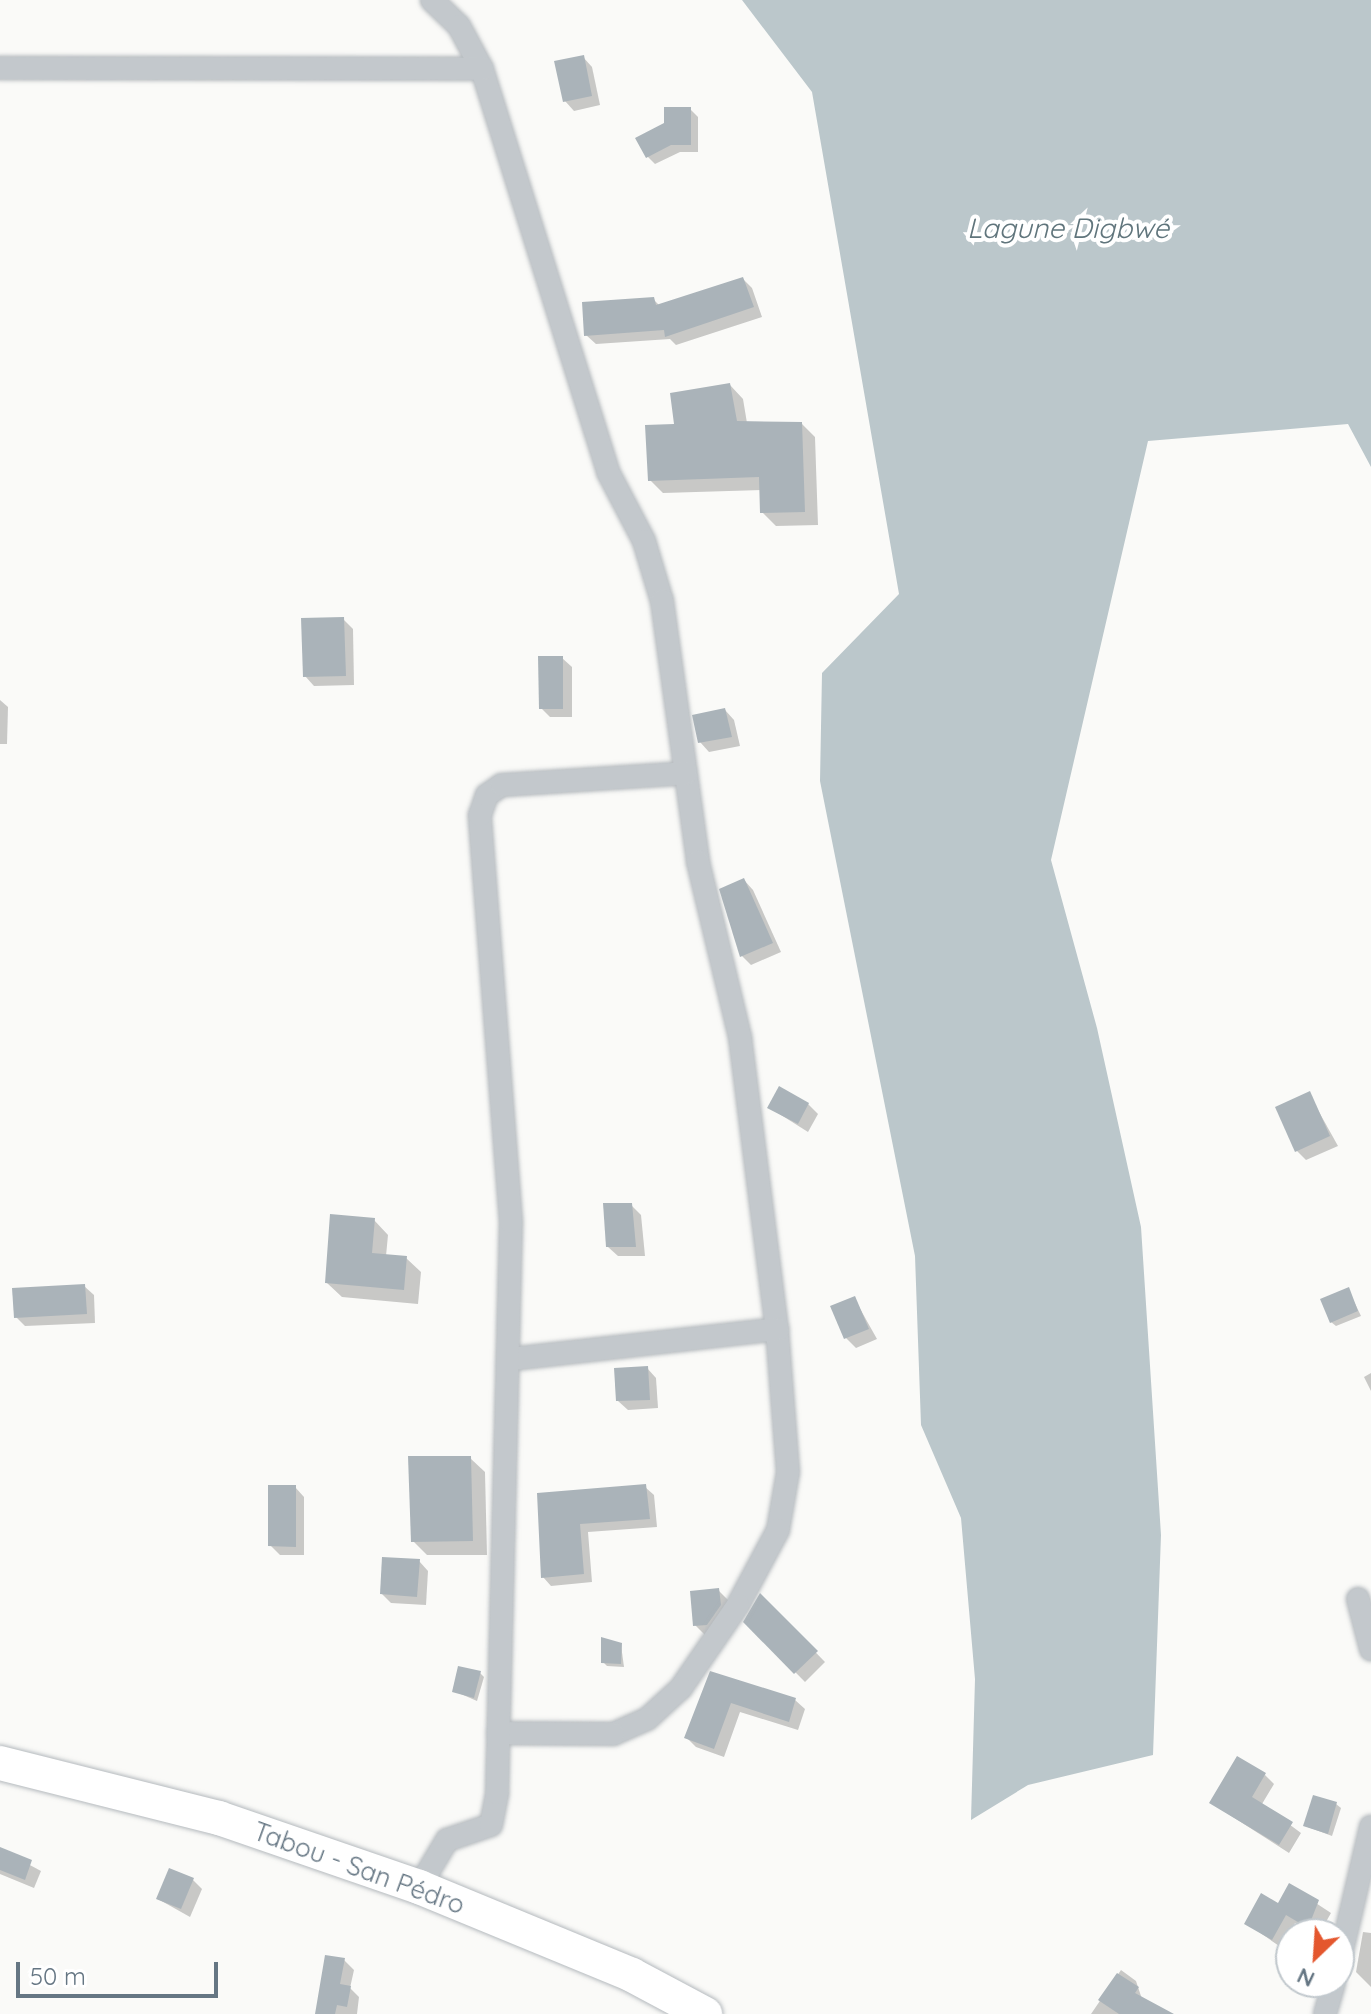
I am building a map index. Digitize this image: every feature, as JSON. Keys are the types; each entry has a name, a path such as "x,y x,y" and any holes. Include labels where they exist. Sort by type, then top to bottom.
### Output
{"main road":[{"name":"Tabou - San Pédro","path":"0,1763 219,1818 419,1887 632,1975 705,2014"}],"street":[{"path":"432,0 459,26 482,69 608,472 644,541 662,601 698,862 740,1037 777,1329 788,1472 778,1530 738,1605 689,1676 647,1719 613,1734 498,1733"},
{"path":"0,68 482,69"},
{"path":"419,1887 447,1840 491,1825 498,1733 511,1359 511,1222 480,815 487,795 502,785 686,773"},
{"path":"511,1359 777,1329"},
{"path":"1358,1599 1371,1649"},
{"path":"1350,1918 1371,1827"}],"water":[{"name":"Lagune Digbwé","path":"742,0 1371,0 1371,467 1348,424 1148,441 1051,860 1097,1028 1141,1227 1161,1535 1153,1755 1028,1785 971,1820 975,1679 961,1518 921,1425 915,1256 820,781 822,673 899,594 812,92"}],"building":[{"path":"584,55 592,96 563,102 554,61"},
{"path":"664,107 691,107 691,145 671,145 646,158 635,138 664,123"},
{"path":"743,277 754,307 665,337 664,330 584,336 582,302 654,297 656,305"},
{"path":"730,383 737,421 802,422 805,512 760,513 759,477 648,481 645,425 674,424 670,393"},
{"path":"344,617 346,676 303,677 301,618"},
{"path":"538,656 563,656 563,709 539,709"},
{"path":"725,708 732,737 698,743 692,715"},
{"path":"744,878 773,943 740,957 719,889"},
{"path":"779,1086 809,1103 798,1124 767,1108"},
{"path":"1310,1091 1330,1136 1295,1152 1275,1107"},
{"path":"603,1203 632,1203 636,1247 606,1247"},
{"path":"330,1214 375,1218 372,1253 407,1256 404,1290 325,1283"},
{"path":"85,1284 87,1314 14,1318 12,1288"},
{"path":"1349,1287 1358,1311 1330,1323 1320,1299"},
{"path":"855,1296 869,1329 844,1339 830,1306"},
{"path":"648,1366 650,1400 616,1401 614,1368"},
{"path":"408,1456 471,1456 473,1541 411,1542"},
{"path":"646,1484 650,1519 580,1524 584,1574 541,1578 537,1493"},
{"path":"268,1485 296,1485 296,1547 268,1546"},
{"path":"382,1557 420,1559 417,1597 380,1594"},
{"path":"719,1588 721,1605 707,1625 693,1626 690,1591"},
{"path":"760,1593 818,1651 794,1674 743,1622"},
{"path":"601,1637 622,1643 621,1664 601,1663"},
{"path":"458,1666 481,1671 474,1698 452,1692"},
{"path":"710,1671 796,1698 789,1722 731,1703 714,1749 684,1738"},
{"path":"1237,1756 1266,1773 1252,1797 1293,1822 1279,1845 1209,1803"},
{"path":"1313,1795 1337,1802 1328,1834 1303,1826"},
{"path":"0,1847 32,1860 25,1880 0,1870"},
{"path":"169,1868 194,1878 181,1909 156,1899"},
{"path":"1289,1883 1319,1900 1312,1918 1286,1915 1284,1918 1275,1918 1272,1940 1244,1924 1261,1893 1278,1903"},
{"path":"325,1955 345,1958 340,1984 351,1986 347,2007 337,2005 335,2014 315,2014"},
{"path":"1117,1973 1139,1987 1135,1993 1174,2014 1119,2014 1098,2000"}]}
